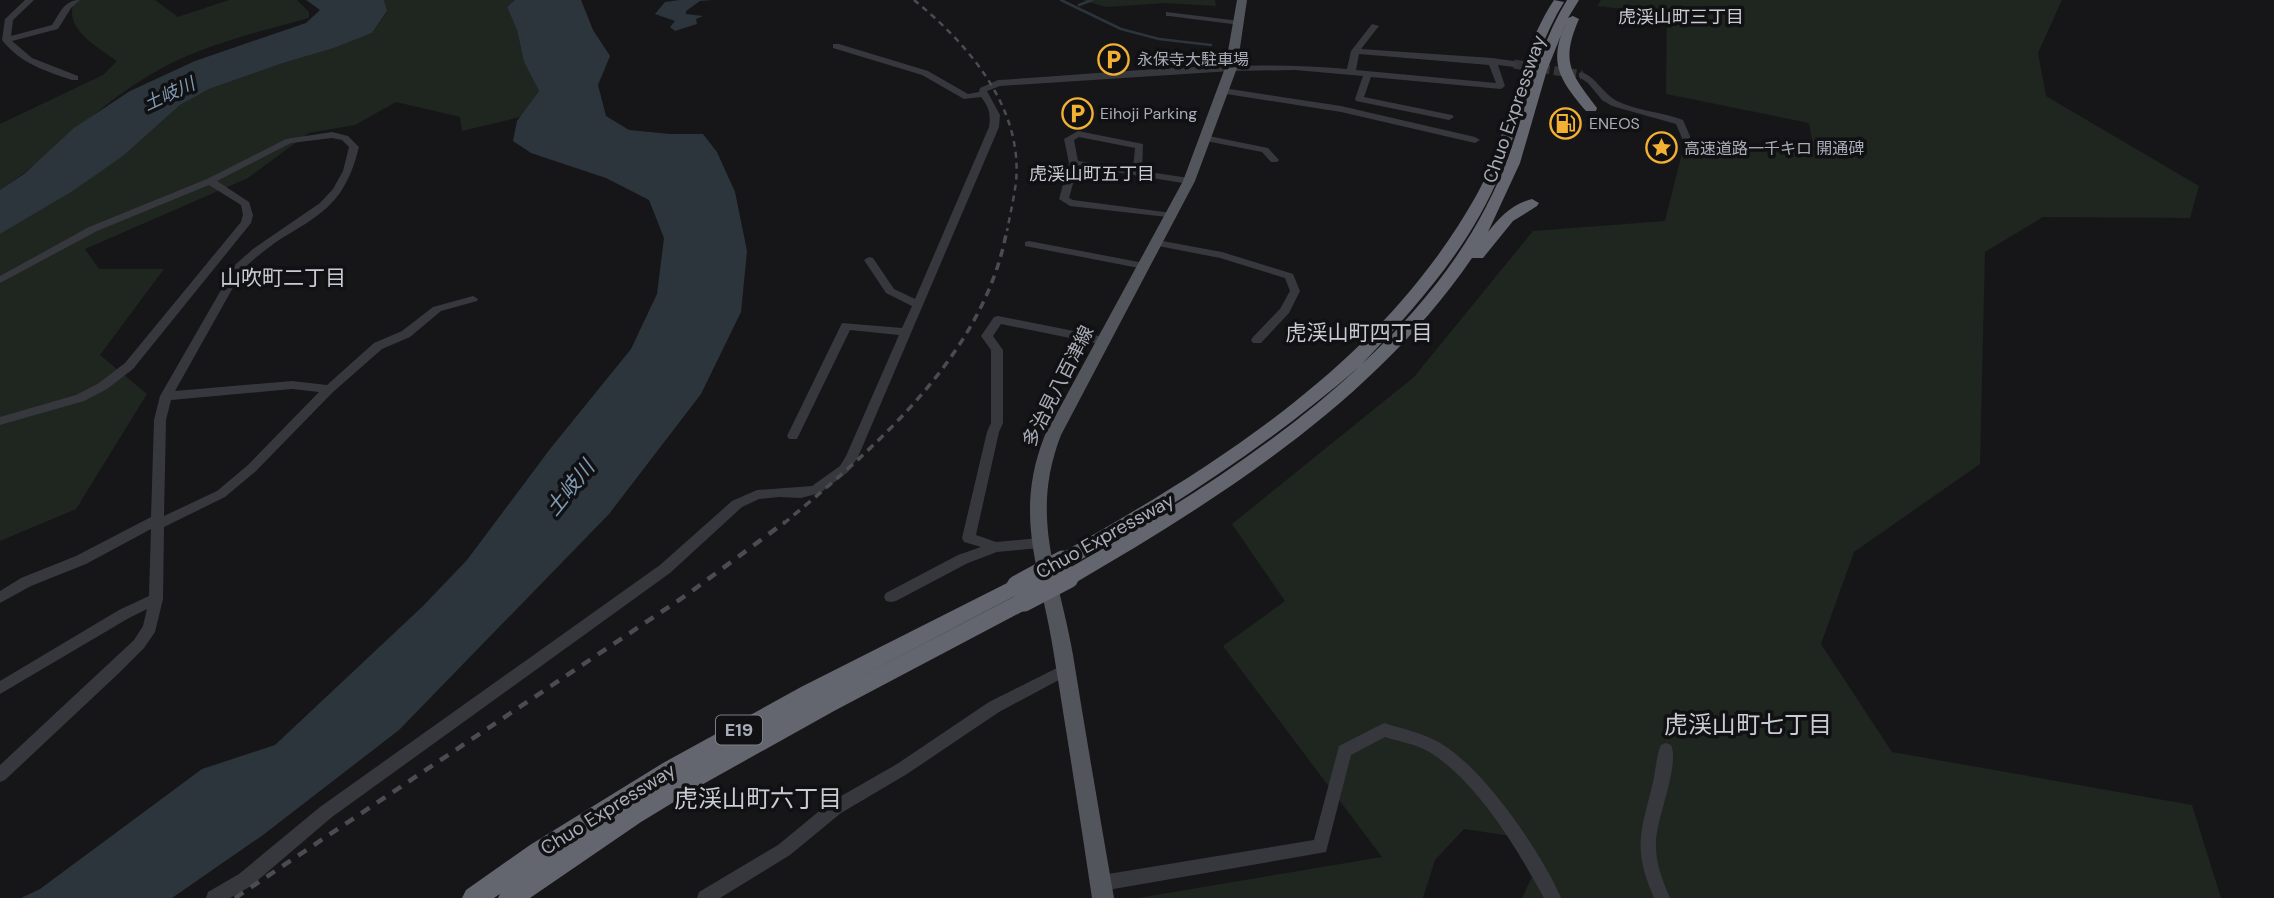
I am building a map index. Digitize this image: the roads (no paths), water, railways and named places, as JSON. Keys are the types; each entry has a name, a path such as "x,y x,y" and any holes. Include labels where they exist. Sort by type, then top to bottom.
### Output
{"highway":[{"name":"Chuo Expressway","path":"1066,570 1259,440 1332,381 1390,326 1437,271 1485,191 1504,145 1534,46 1559,0"},
{"name":"Chuo Expressway","path":"474,898 601,811 675,766 803,695 1020,593 1182,512 1243,472 1344,391 1403,334 1454,273 1486,222 1519,145 1551,40 1573,0"},
{"path":"1582,0 1564,40 1561,62 1572,86 1591,108"},
{"path":"1403,334 1444,296 1506,219 1522,206 1532,203"},
{"name":"Chuo Expressway","path":"510,898 602,835 728,758 1020,593"}],"main road":[{"name":"多治見八百津線","path":"1103,891 1058,621 1039,543 1037,510 1042,463 1053,435 1189,181 1231,68 1242,0"}],"street":[{"path":"30,0 9,19 6,40 15,52 30,62 75,78"},
{"path":"6,40 55,27 68,6 76,0"},
{"path":"1168,13 1240,23"},
{"path":"1351,71 1355,51 1375,26"},
{"path":"836,46 925,73 967,97 983,94"},
{"path":"1355,51 1514,64"},
{"path":"983,94 983,90 989,85 998,83 1231,68 1295,67 1501,86 1492,61"},
{"path":"1368,73 1359,99 1449,117"},
{"path":"1582,75 1590,78 1602,95 1612,103 1680,122 1687,141"},
{"path":"1223,91 1341,109 1475,140"},
{"path":"214,898 245,880 326,812 665,569 737,503 757,495 816,490 844,469 852,457 919,305 951,221 994,127 995,115 983,94"},
{"path":"1137,173 1140,146 1078,134 1069,139 1074,163 1064,199 1070,203 1172,216"},
{"path":"0,280 93,229 210,181 279,145 301,138 339,135 351,141 354,147 338,189 330,200 314,215 254,253 240,266 166,396 159,434 156,599 150,628 139,644 0,775"},
{"path":"1204,138 1265,150 1274,160"},
{"path":"1074,163 1189,181"},
{"path":"0,421 63,404 94,392 138,357 246,223 246,204 210,181"},
{"path":"1157,243 1222,255 1289,276 1295,291 1285,311 1256,340"},
{"path":"1029,244 1144,266"},
{"path":"869,260 890,291 919,305"},
{"path":"0,598 26,582 81,560 221,494 252,468 329,389 378,346 406,334 437,309 473,299"},
{"path":"996,547 969,538 993,432 998,423 998,350 987,336 998,320 1104,341"},
{"path":"793,436 846,326 906,332"},
{"path":"166,396 292,385 329,389"},
{"path":"891,597 963,559 996,547 1039,543"},
{"path":"0,688 124,614 156,599"},
{"path":"705,898 784,850 835,808 902,769 994,707 1065,670"},
{"path":"1103,891 1320,847 1344,751 1384,730 1437,748 1468,776 1499,814 1553,898"},
{"path":"1662,898 1646,859 1649,822 1664,776 1666,750"}],"water":[{"name":"土岐川","path":"306,0 384,0 387,11 372,33 209,89 180,105 123,156 71,192 0,234 0,190 24,174 74,128 130,91 195,61 306,23 320,10"},
{"name":"土岐川","path":"515,0 581,0 593,30 610,56 598,85 606,116 629,130 703,134 717,152 735,192 747,251 741,312 701,394 609,514 399,730 263,835 172,898 21,898 40,889 202,769 275,745 423,606 467,560 550,449 631,349 657,294 664,238 649,200 606,178 531,153 513,141 517,121 539,91 524,62 517,30 507,7"},
{"path":"712,0 700,1 686,11 686,14 703,16 696,19 697,24 675,31 670,27 675,21 655,14 665,2"}],"waterway":[{"path":"1061,0 1121,29 1159,39 1211,45"},
{"path":"1079,5 1092,0"}],"tunnel":[{"path":"1514,64 1582,75"}],"railway":[{"path":"914,0 954,36 972,57 1001,103 1011,128 1016,154 1016,182 1007,231"},
{"path":"783,524 889,430 951,357 976,317 995,274 1007,229"},
{"path":"235,898 688,594 785,522"}],"place":[{"name":"永保寺大駐車場","path":"1114,59"},
{"name":"Eihoji Parking","path":"1077,113"},
{"name":"ENEOS","path":"1566,123"},
{"name":"高速道路一千キロ 開通碑","path":"1661,148"}],"district":[{"name":"虎渓山町三丁目","path":"1681,17"},
{"name":"虎渓山町五丁目","path":"1092,174"},
{"name":"山吹町二丁目","path":"283,278"},
{"name":"虎渓山町四丁目","path":"1359,333"},
{"name":"虎渓山町七丁目","path":"1748,724"},
{"name":"虎渓山町六丁目","path":"758,798"}]}
